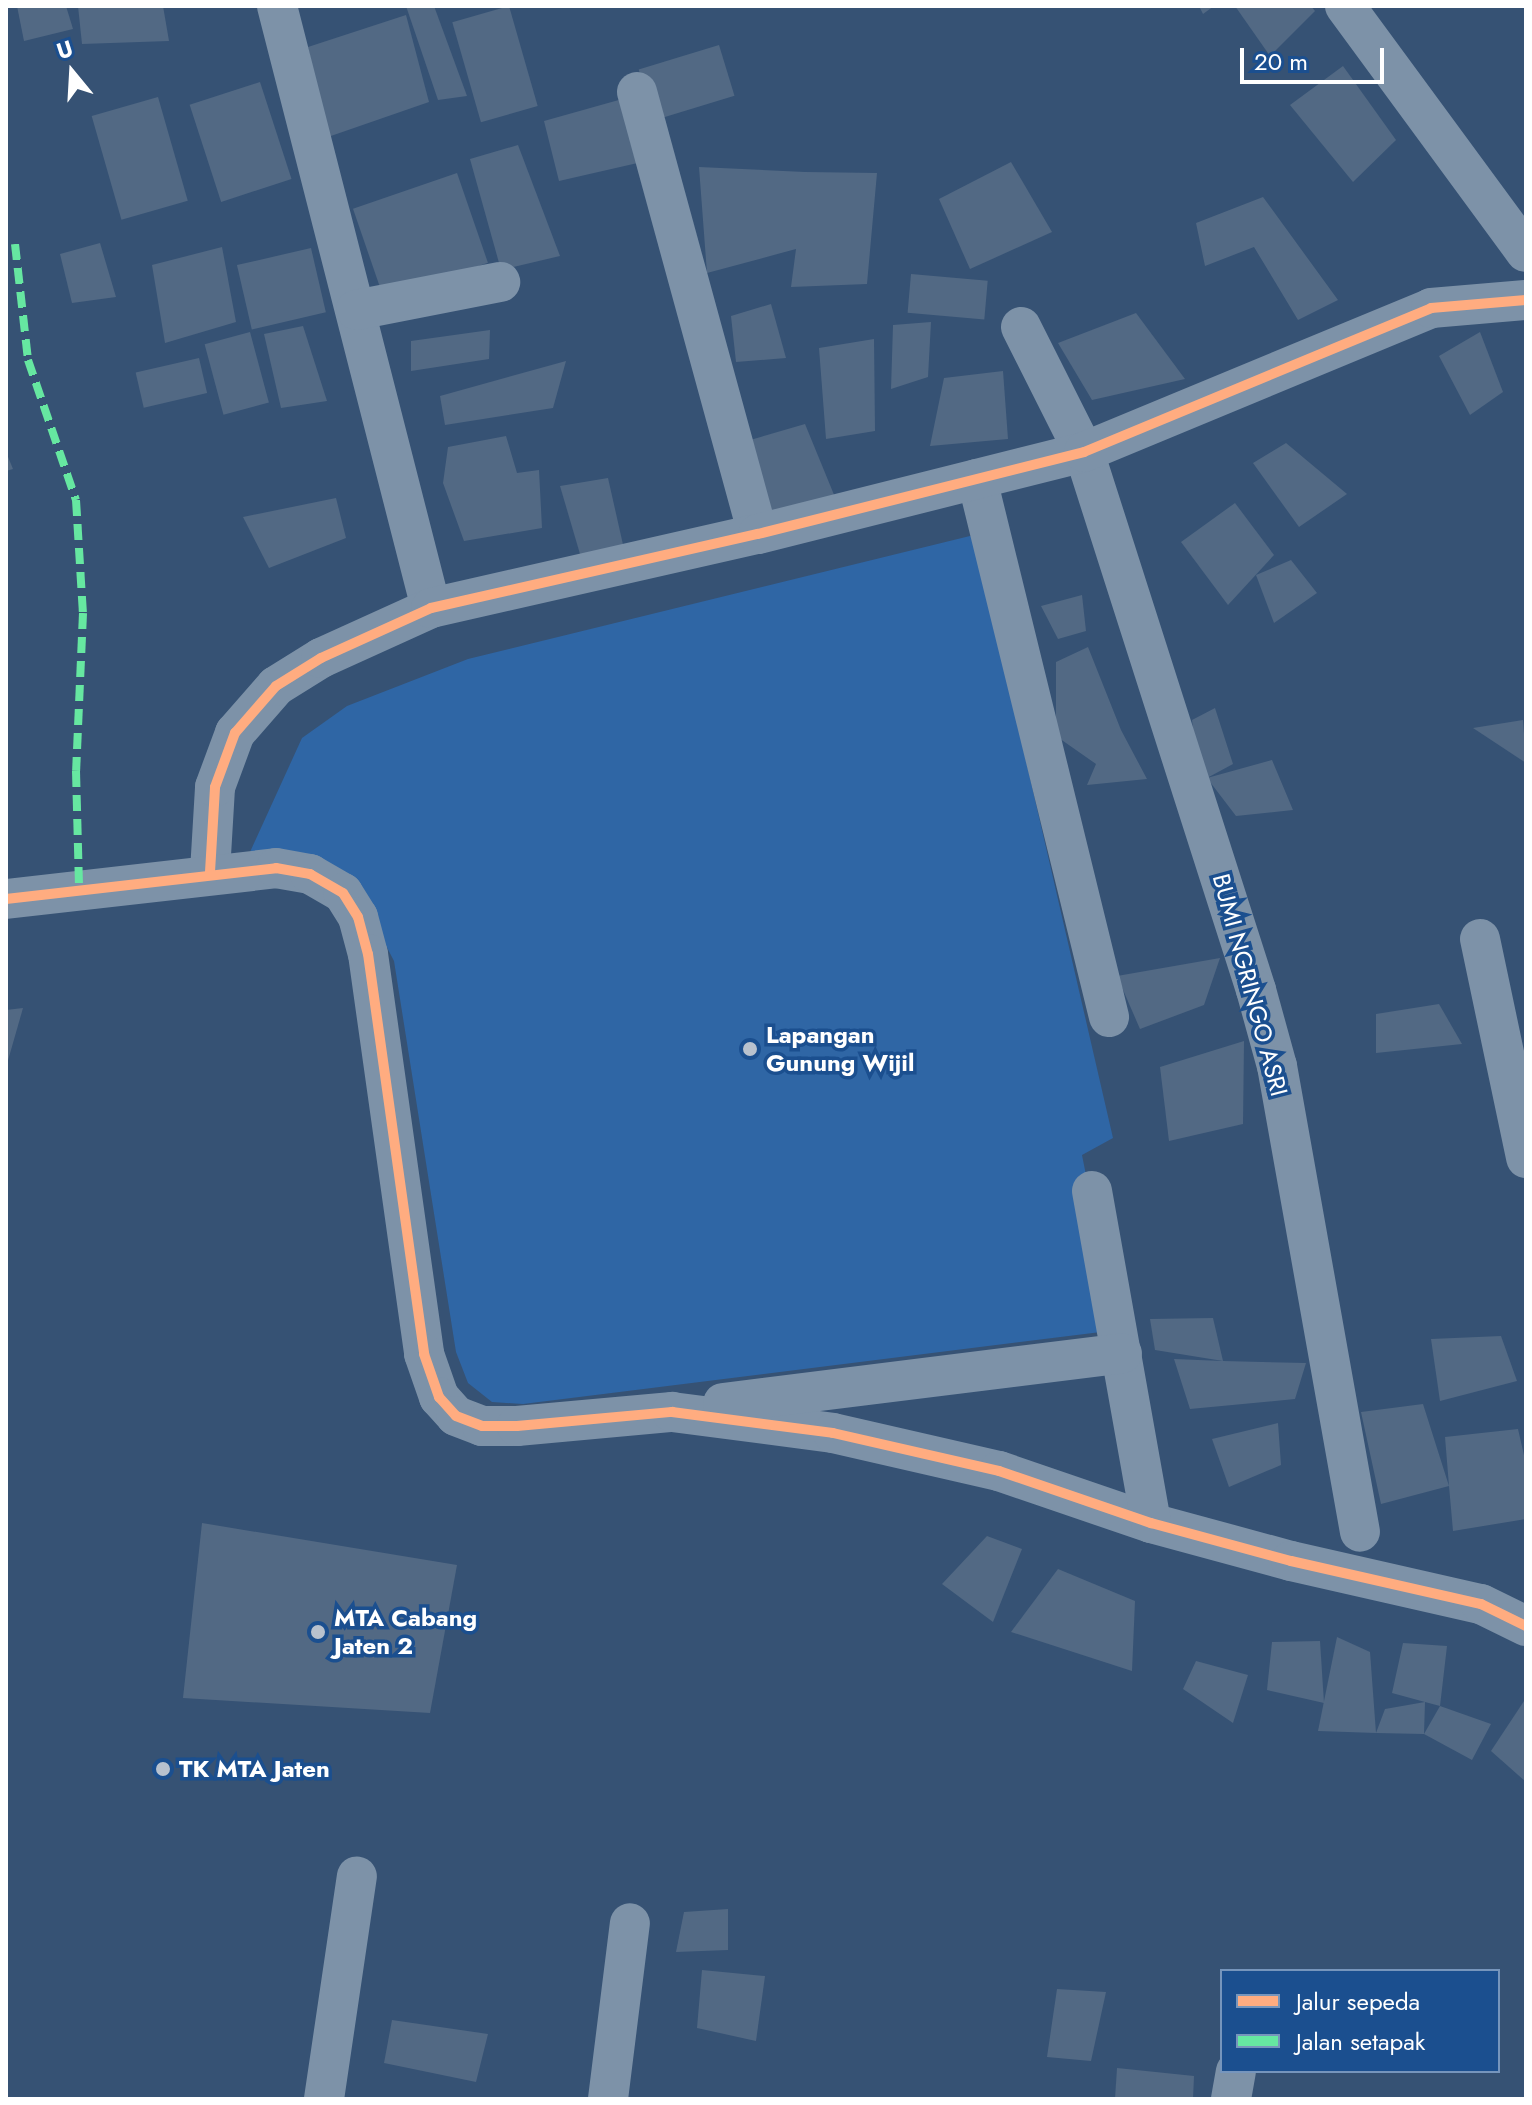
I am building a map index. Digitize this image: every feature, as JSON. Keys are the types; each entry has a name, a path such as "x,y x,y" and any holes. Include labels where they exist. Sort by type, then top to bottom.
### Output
{"street":[{"path":"277,6 431,608"},
{"path":"1345,6 1526,252"},
{"path":"637,92 758,534"},
{"path":"356,310 500,282"},
{"path":"210,872 215,787 235,733 276,686 321,658 431,608 758,534 1084,452 1431,308 1526,300"},
{"name":"BUMI NGRINGO ASRI","path":"1021,327 1084,452 1277,1066 1360,1532"},
{"path":"977,479 1109,1017"},
{"path":"6,899 210,872 276,868 310,874 343,893 358,917 368,954 424,1354 448,1406 482,1426 697,1413 833,1433 999,1471 1151,1523 1481,1604 1526,1626"},
{"path":"1480,939 1526,1158"},
{"path":"1092,1191 1151,1523"},
{"path":"697,1413 725,1403 1122,1353"},
{"path":"324,2099 357,1876"},
{"path":"608,2099 630,1923"},
{"path":"1231,2099 1236,2073"}],"shaded area":[{"name":"Lapangan Gunung Wijil","path":"974,535 1113,1138 1082,1155 1117,1330 523,1404 492,1402 468,1383 456,1352 394,961 355,886 250,852 302,738 347,706 468,659"}],"building":[{"path":"17,6 66,6 73,29 24,41"},
{"path":"78,6 163,6 169,41 82,44"},
{"path":"406,6 434,6 467,96 438,100"},
{"path":"509,6 538,106 481,122 452,22"},
{"path":"1199,6 1214,6 1203,14"},
{"path":"1235,6 1311,6 1315,11 1270,56"},
{"path":"406,15 429,102 328,137 308,47"},
{"path":"719,45 734,96 654,120 639,70"},
{"path":"1343,66 1396,140 1353,182 1290,105"},
{"path":"260,82 292,179 221,202 190,105"},
{"path":"633,96 642,162 559,181 544,121"},
{"path":"158,97 188,201 121,220 92,116"},
{"path":"518,145 560,256 501,270 470,159"},
{"path":"1011,162 1052,232 970,269 939,199"},
{"path":"699,167 877,173 867,284 791,287 796,249 707,273"},
{"path":"457,173 488,263 384,299 353,209"},
{"path":"1263,197 1338,300 1298,320 1254,247 1205,266 1196,223"},
{"path":"100,243 116,297 72,303 60,254"},
{"path":"222,247 236,322 165,343 152,265"},
{"path":"311,248 326,312 252,329 237,265"},
{"path":"911,274 988,281 984,320 908,313"},
{"path":"771,304 786,358 736,362 731,316"},
{"path":"1136,313 1185,379 1092,400 1058,343"},
{"path":"931,322 928,377 891,389 893,325"},
{"path":"303,326 327,401 281,408 264,334"},
{"path":"490,330 489,359 411,371 411,341"},
{"path":"250,332 269,403 223,415 205,344"},
{"path":"1480,332 1503,392 1470,415 1439,356"},
{"path":"874,339 875,431 826,439 819,348"},
{"path":"199,358 207,393 144,408 136,373"},
{"path":"566,361 553,408 445,425 440,396"},
{"path":"1003,371 1008,439 930,446 944,378"},
{"path":"805,424 837,502 769,521 747,441"},
{"path":"506,436 517,473 539,470 542,528 464,541 443,483 448,447"},
{"path":"1286,443 1347,494 1299,527 1253,463"},
{"path":"6,452 13,469 6,471"},
{"path":"608,478 624,549 580,554 560,486"},
{"path":"336,498 346,538 269,568 243,517"},
{"path":"1235,503 1274,555 1228,605 1181,542"},
{"path":"1291,560 1317,593 1274,623 1256,575"},
{"path":"1082,595 1086,631 1058,639 1041,606"},
{"path":"1088,647 1121,730 1147,779 1087,785 1096,764 1056,736 1056,662"},
{"path":"1215,708 1233,764 1199,782 1192,720"},
{"path":"1523,720 1526,763 1473,728"},
{"path":"1272,760 1293,810 1236,816 1207,778"},
{"path":"1220,958 1204,1005 1140,1029 1117,976"},
{"path":"1439,1004 1462,1044 1376,1053 1376,1014"},
{"path":"23,1008 7,1064 6,1064 6,1010"},
{"path":"1244,1041 1243,1124 1169,1141 1160,1067"},
{"path":"1213,1318 1223,1361 1155,1350 1150,1319"},
{"path":"1501,1336 1517,1381 1440,1401 1431,1339"},
{"path":"1174,1359 1306,1363 1295,1399 1190,1409"},
{"path":"1423,1404 1449,1486 1381,1504 1361,1412"},
{"path":"1278,1423 1281,1465 1229,1487 1212,1439"},
{"path":"1518,1429 1526,1464 1526,1519 1453,1531 1445,1437"},
{"name":"MTA Cabang Jaten 2","path":"202,1523 457,1565 430,1713 183,1698"},
{"path":"987,1536 1022,1549 993,1622 942,1584"},
{"path":"1058,1569 1135,1601 1132,1671 1011,1632"},
{"path":"1337,1637 1370,1652 1376,1733 1318,1731"},
{"path":"1320,1641 1324,1703 1267,1690 1272,1642"},
{"path":"1403,1643 1447,1646 1440,1706 1392,1693"},
{"path":"1196,1661 1248,1675 1233,1723 1183,1689"},
{"path":"1526,1698 1526,1782 1491,1751"},
{"path":"1425,1702 1424,1734 1376,1733 1385,1709"},
{"path":"1440,1706 1491,1724 1472,1760 1424,1734"},
{"path":"728,1909 728,1950 676,1952 684,1912"},
{"path":"702,1970 765,1976 756,2041 697,2028"},
{"path":"1057,1989 1106,1992 1091,2061 1047,2057"},
{"path":"392,2020 488,2034 476,2082 384,2063"},
{"path":"1117,2068 1194,2076 1193,2099 1115,2099"}],"marked path":[{"path":"15,244 28,360 76,500 83,613 76,771 79,889"}],"cycle path":[{"path":"210,872 215,787 235,733 276,686 321,658 431,608 758,534 1084,452 1431,308 1526,300"},
{"path":"6,899 276,868 310,874 343,893 358,917 368,954 424,1354 439,1397 456,1416 482,1426 517,1426 672,1412 833,1433 999,1471 1151,1523 1291,1561 1481,1604 1526,1626"}],"place":[{"name":"Lapangan Gunung Wijil","path":"750,1049"},
{"name":"MTA Cabang Jaten 2","path":"318,1632"},
{"name":"TK MTA Jaten","path":"163,1769"}]}
